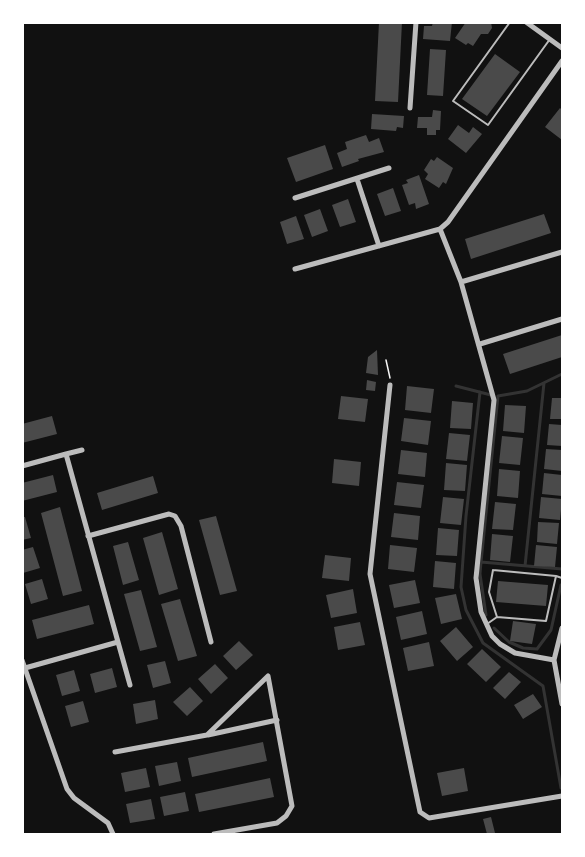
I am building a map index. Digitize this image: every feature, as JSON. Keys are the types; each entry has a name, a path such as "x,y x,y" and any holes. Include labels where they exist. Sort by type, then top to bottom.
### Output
{"street":[{"path":"410,108 416,22"},
{"path":"526,22 562,48"},
{"path":"295,269 440,229 448,222 562,61"},
{"path":"295,198 389,168"},
{"path":"357,179 379,246"},
{"path":"440,229 461,282 495,400 476,578 478,601 486,625 500,644 515,653 554,660"},
{"path":"461,282 562,252"},
{"path":"480,344 562,320"},
{"path":"390,385 370,574 420,812 429,818 562,796"},
{"path":"22,466 82,450"},
{"path":"66,454 130,685"},
{"path":"88,536 169,514 175,516 181,526 211,642"},
{"path":"562,628 554,660 562,704"},
{"path":"25,668 118,642"},
{"path":"22,660 67,789 74,798 108,823 113,834"},
{"path":"207,735 265,676 270,678 292,806 286,816 277,823 214,834"},
{"path":"115,752 277,720"}],"lane":[{"path":"510,22 453,101 488,125 550,39"},
{"path":"497,617 489,592 494,570 562,578"},
{"path":"486,625 497,617 546,621 556,576"}],"path":[{"path":"386,360 390,385"}],"building":[{"path":"379,22 402,22 398,102 375,101"},
{"path":"433,22 452,22 450,41 423,39 424,26 432,26"},
{"path":"466,22 491,22 492,28 488,34 481,34 473,46 468,43 466,45 455,38"},
{"path":"430,49 446,50 443,96 427,95"},
{"path":"495,54 520,72 487,116 462,99"},
{"path":"560,108 562,110 562,140 545,127"},
{"path":"433,110 441,111 440,130 436,130 436,135 427,135 427,128 417,128 418,117 432,117"},
{"path":"372,114 404,116 403,128 397,127 396,131 371,129"},
{"path":"458,125 469,133 473,127 482,134 466,153 448,139"},
{"path":"366,135 369,142 379,138 384,152 358,159 359,161 342,167 337,153 347,149 345,142"},
{"path":"325,145 333,169 296,182 287,158"},
{"path":"437,157 453,168 446,184 443,182 439,188 425,179 428,174 424,170 431,159 434,161"},
{"path":"419,175 429,204 416,209 415,203 409,205 402,185 408,183 406,180"},
{"path":"393,188 401,211 385,216 377,194"},
{"path":"348,199 356,222 340,227 332,205"},
{"path":"320,209 328,231 312,237 304,215"},
{"path":"544,214 551,233 471,259 465,239"},
{"path":"296,216 304,239 287,244 280,222"},
{"path":"562,335 562,357 510,374 503,354"},
{"path":"377,350 378,375 366,373 368,357"},
{"path":"367,380 376,382 375,391 366,390"},
{"path":"407,386 434,389 431,413 405,410"},
{"path":"341,396 368,399 365,422 338,419"},
{"path":"552,398 562,398 562,419 550,419"},
{"path":"452,401 473,403 471,429 450,428"},
{"path":"505,405 526,406 524,433 503,431"},
{"path":"52,416 57,434 22,443 22,424"},
{"path":"404,418 431,421 428,445 401,441"},
{"path":"549,424 562,425 562,446 547,445"},
{"path":"449,433 470,435 467,461 446,459"},
{"path":"502,436 523,438 520,465 499,463"},
{"path":"546,449 562,450 562,471 544,469"},
{"path":"401,450 427,453 425,477 398,474"},
{"path":"334,459 361,462 359,486 332,483"},
{"path":"446,463 467,465 465,491 444,490"},
{"path":"499,469 520,471 518,498 497,496"},
{"path":"544,473 562,475 562,496 542,494"},
{"path":"53,475 57,492 22,501 22,483"},
{"path":"153,476 158,493 102,510 97,493"},
{"path":"397,482 424,485 421,508 394,505"},
{"path":"443,497 464,499 461,525 440,523"},
{"path":"541,497 562,499 560,520 539,518"},
{"path":"495,502 516,504 513,530 492,529"},
{"path":"60,507 82,591 63,596 41,513"},
{"path":"394,513 420,516 418,540 391,537"},
{"path":"216,516 237,591 220,595 199,520"},
{"path":"22,517 25,517 31,538 22,540"},
{"path":"538,522 559,523 557,544 537,542"},
{"path":"438,528 459,530 457,556 436,555"},
{"path":"162,532 178,589 159,595 143,538"},
{"path":"492,534 513,536 510,562 490,560"},
{"path":"128,542 139,580 123,585 113,546"},
{"path":"390,545 417,548 414,572 388,569"},
{"path":"536,545 557,547 555,567 534,566"},
{"path":"33,547 40,568 23,573 22,550"},
{"path":"325,555 351,558 349,581 322,578"},
{"path":"435,561 456,563 454,589 433,587"},
{"path":"42,579 48,599 31,604 25,584"},
{"path":"415,580 420,603 394,608 389,585"},
{"path":"498,581 548,585 546,606 496,602"},
{"path":"353,589 357,613 331,618 326,595"},
{"path":"141,590 157,647 140,651 124,594"},
{"path":"456,594 462,619 441,624 435,598"},
{"path":"180,599 197,656 178,661 161,604"},
{"path":"89,605 94,624 37,639 32,620"},
{"path":"422,611 427,634 401,640 396,617"},
{"path":"513,621 536,624 532,644 510,641"},
{"path":"360,622 365,645 338,650 334,627"},
{"path":"456,627 473,647 457,661 440,641"},
{"path":"239,641 253,655 236,670 223,656"},
{"path":"429,642 434,666 408,671 403,648"},
{"path":"482,649 501,667 486,682 467,664"},
{"path":"165,661 171,683 153,688 147,665"},
{"path":"215,664 228,678 211,694 198,679"},
{"path":"112,668 117,687 95,693 90,674"},
{"path":"74,670 80,691 62,696 56,675"},
{"path":"509,672 521,682 505,699 493,688"},
{"path":"190,687 203,701 187,716 173,702"},
{"path":"533,694 542,707 523,719 514,705"},
{"path":"155,700 158,719 136,724 133,704"},
{"path":"83,701 89,722 71,727 65,706"},
{"path":"263,742 267,761 192,777 188,758"},
{"path":"177,762 181,781 159,786 155,766"},
{"path":"146,768 150,787 125,792 121,773"},
{"path":"464,768 468,791 442,796 437,773"},
{"path":"270,778 274,797 199,812 195,794"},
{"path":"185,792 189,811 164,816 160,797"},
{"path":"151,799 155,819 130,823 126,804"},
{"path":"491,817 495,833 487,834 483,819"}],"waterway":[{"path":"562,374 527,391 498,396 481,562 562,569"},
{"path":"525,566 544,383"},
{"path":"456,386 491,395"},
{"path":"480,392 466,516 461,587 466,610 483,643 543,686 561,788"},
{"path":"481,562 480,574 486,615"},
{"path":"494,628 509,642 523,648 537,649 551,630 561,585"}]}
